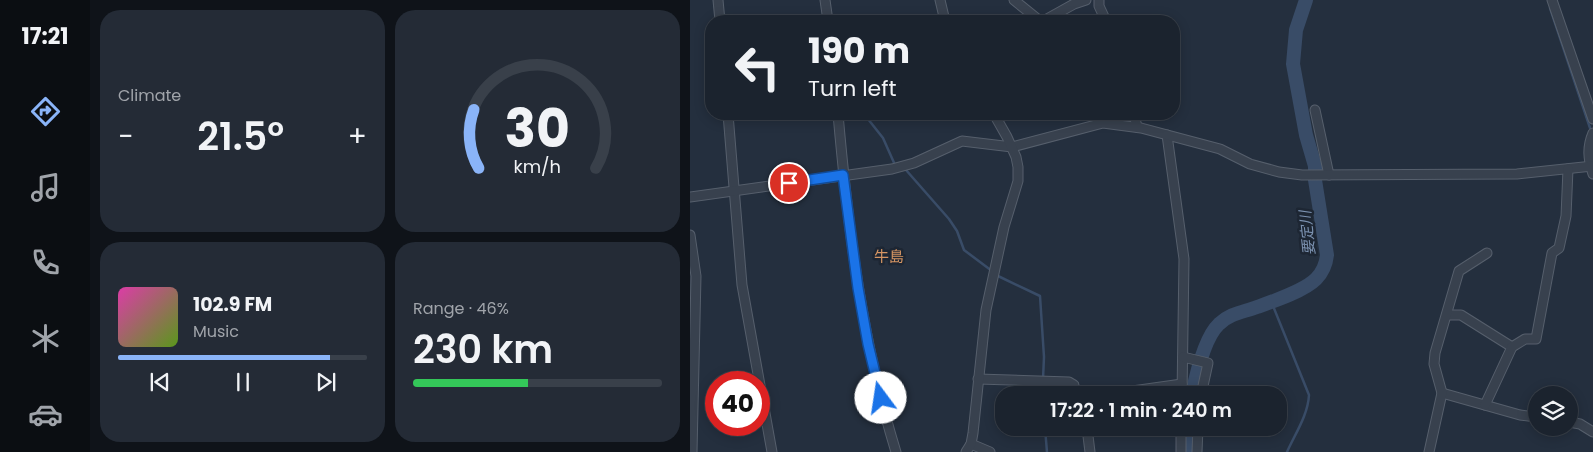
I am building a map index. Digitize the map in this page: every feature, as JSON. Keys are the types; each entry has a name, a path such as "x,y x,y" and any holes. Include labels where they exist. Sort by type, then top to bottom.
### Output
{"street":[{"path":"718,0 719,15"},
{"path":"825,0 827,15"},
{"path":"940,0 944,15"},
{"path":"1014,0 1033,15"},
{"path":"1054,15 1074,4 1086,0"},
{"path":"1099,0 1099,6 1103,15"},
{"path":"1552,0 1592,109 1593,119"},
{"path":"1316,110 1326,175"},
{"path":"728,120 742,285 772,452"},
{"path":"838,120 843,175 858,288 868,344 885,416 896,452"},
{"path":"990,452 968,448 973,433 986,310 1004,228 1018,184 1018,167 1012,147 997,120"},
{"path":"1135,120 1137,128"},
{"path":"690,197 885,170 905,166 962,141 1012,147 1103,123 1167,135 1220,150 1250,164 1279,172 1302,175 1509,174 1592,169 1588,148 1593,133"},
{"path":"1167,135 1184,259 1182,384 1168,386"},
{"path":"1485,405 1512,347 1525,339 1536,339 1552,253 1559,248 1566,216 1568,169"},
{"path":"690,235 696,276 692,452"},
{"path":"1428,452 1442,393 1434,364 1435,353 1458,271 1487,253"},
{"path":"1447,315 1461,315 1512,347"},
{"path":"1183,357 1208,363 1203,386"},
{"path":"978,379 1072,383 1075,386"},
{"path":"1442,393 1528,416"},
{"path":"1578,424 1593,432"},
{"path":"1088,436 1090,452"},
{"path":"1181,436 1181,452"},
{"path":"1197,452 1198,436"}],"waterway":[{"name":"要定川","path":"1194,386 1205,347 1214,330 1223,320 1297,292 1318,276 1326,262 1327,255 1315,180 1315,166 1306,135 1293,64 1296,30 1306,0"},
{"path":"1550,8 1590,128"},
{"path":"869,120 883,138 895,165"},
{"path":"906,170 949,219 957,231 964,250 992,271"},
{"path":"998,276 1040,296 1044,357 1043,379"},
{"path":"1271,301 1309,395 1304,417 1287,452"},
{"path":"1046,436 1047,452"},
{"name":"要定川","path":"1190,436 1190,452"}],"district":[{"name":"牛島","path":"889,256"}],"route":[{"path":"789,183 843,175 858,288 868,344 881,398"}]}
